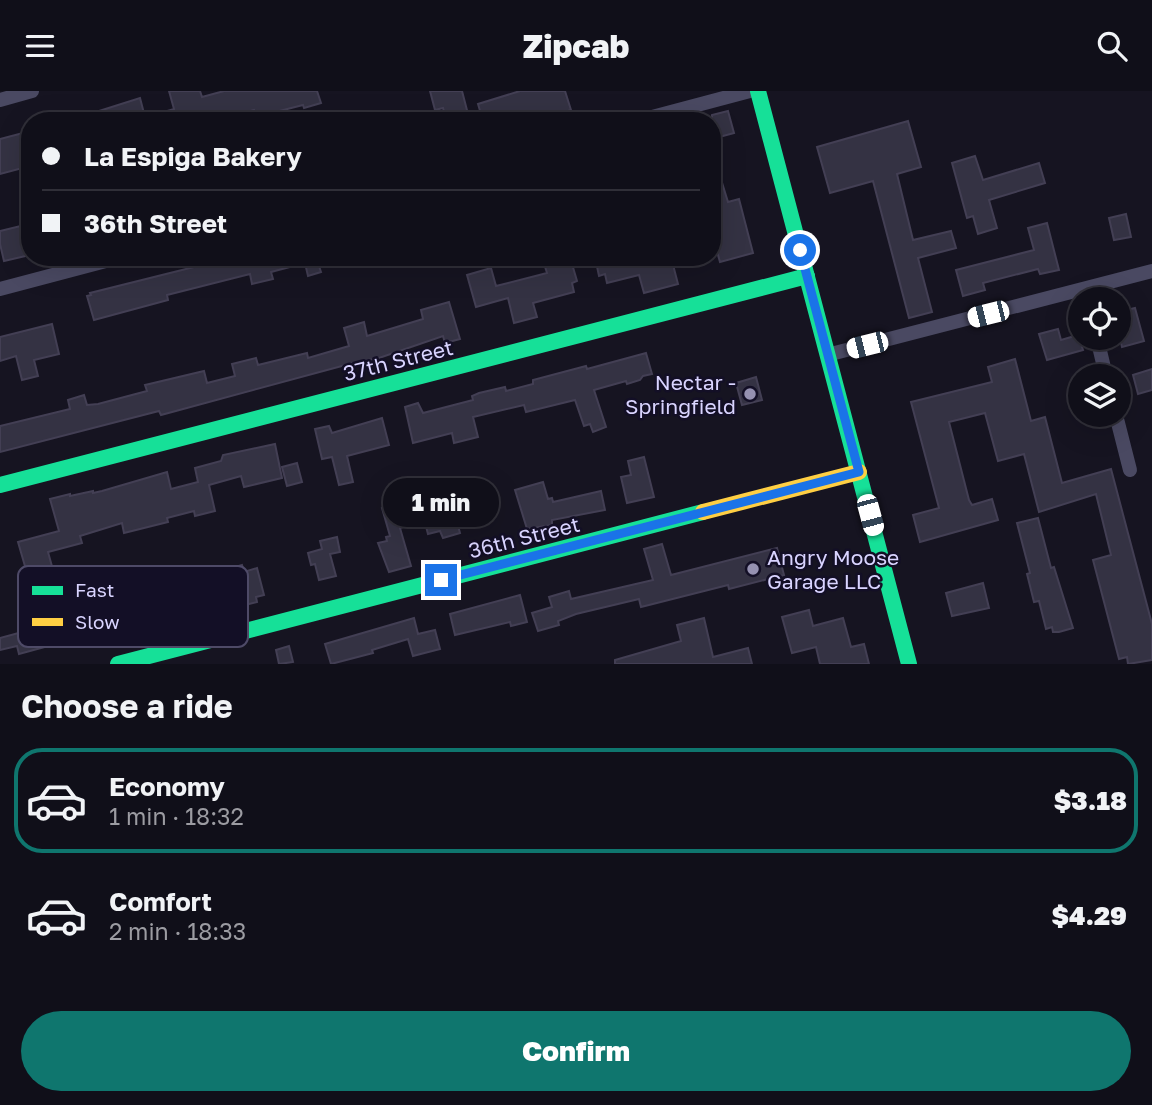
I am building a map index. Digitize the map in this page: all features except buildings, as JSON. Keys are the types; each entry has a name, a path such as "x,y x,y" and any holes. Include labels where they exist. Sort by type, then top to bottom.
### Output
{"street":[{"path":"0,100 32,91"},
{"path":"671,112 750,91"},
{"path":"758,91 909,664"},
{"path":"0,289 87,266"},
{"path":"1106,287 1152,271"},
{"name":"37th Street","path":"0,485 807,277"},
{"path":"827,355 1068,298"},
{"path":"1119,427 1130,470"},
{"name":"36th Street","path":"248,630 859,472"},
{"name":"36th Street","path":"118,664 184,647"}],"traffic: fast":[{"path":"758,91 909,664"},
{"path":"0,485 807,276"},
{"path":"248,630 703,512"},
{"path":"118,664 183,647"}],"traffic: slow":[{"path":"703,512 859,472"}],"place":[{"name":"Nectar - Springfield","path":"750,394"},
{"name":"Angry Moose Garage LLC","path":"753,569"}],"route":[{"path":"441,580 859,472 800,250"}]}
